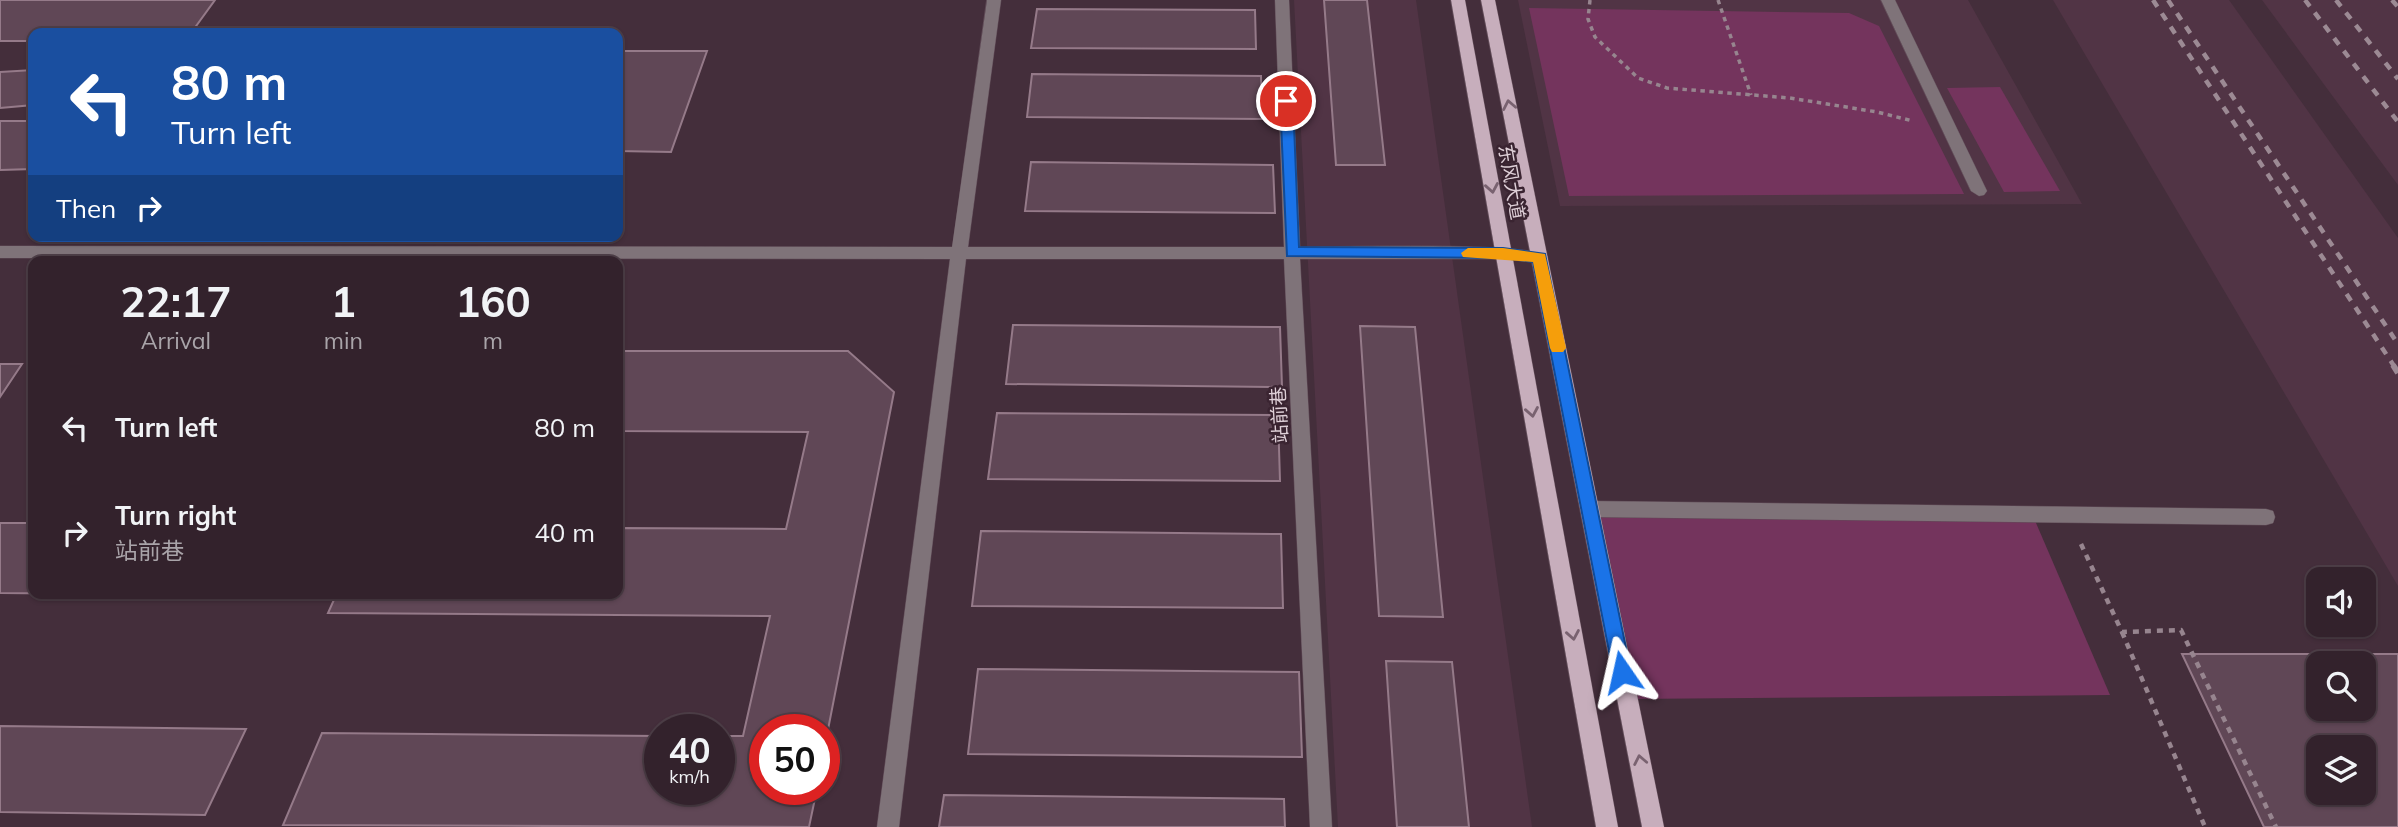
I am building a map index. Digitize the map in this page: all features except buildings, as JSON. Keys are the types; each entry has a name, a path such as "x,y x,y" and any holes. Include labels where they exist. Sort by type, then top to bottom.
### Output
{"main road":[{"name":"东风大道","path":"1458,0 1607,827"},
{"path":"1488,0 1653,827"}],"street":[{"path":"888,827 959,252 994,0"},
{"name":"站前巷","path":"1282,0 1321,827"},
{"path":"1888,0 1979,191"},
{"path":"0,252 1503,253 1540,257"},
{"path":"1590,509 2266,517"}],"path":[{"path":"1590,0 1588,19 1595,37 1638,78 1667,88 1790,98 1877,112 1950,129"},
{"path":"1718,0 1751,95"},
{"path":"2067,516 2122,632 2205,827"},
{"path":"2122,632 2181,631 2276,827"}],"shaded area":[{"path":"1294,0 1416,0 1532,827 1338,827"},
{"path":"1518,0 1968,0 2082,204 1560,206"},
{"path":"2053,0 2229,0 2398,238 2398,586"},
{"path":"2262,0 2398,0 2398,185"},
{"path":"1529,8 1849,13 1879,26 1964,194 1569,196"},
{"path":"2000,87 2060,191 2004,192 1947,88"},
{"path":"1590,509 2033,516 2110,695 1628,699"}],"railway":[{"path":"2153,0 2394,366"},
{"path":"2168,0 2398,344"},
{"path":"2305,0 2398,122"},
{"path":"2336,0 2398,79"},
{"path":"2392,0 2398,7"},
{"path":"2393,365 2398,373"}],"slow traffic":[{"path":"1468,253 1540,257 1558,348"}],"route":[{"path":"1286,101 1292,253 1503,253 1540,257 1622,672"}]}
